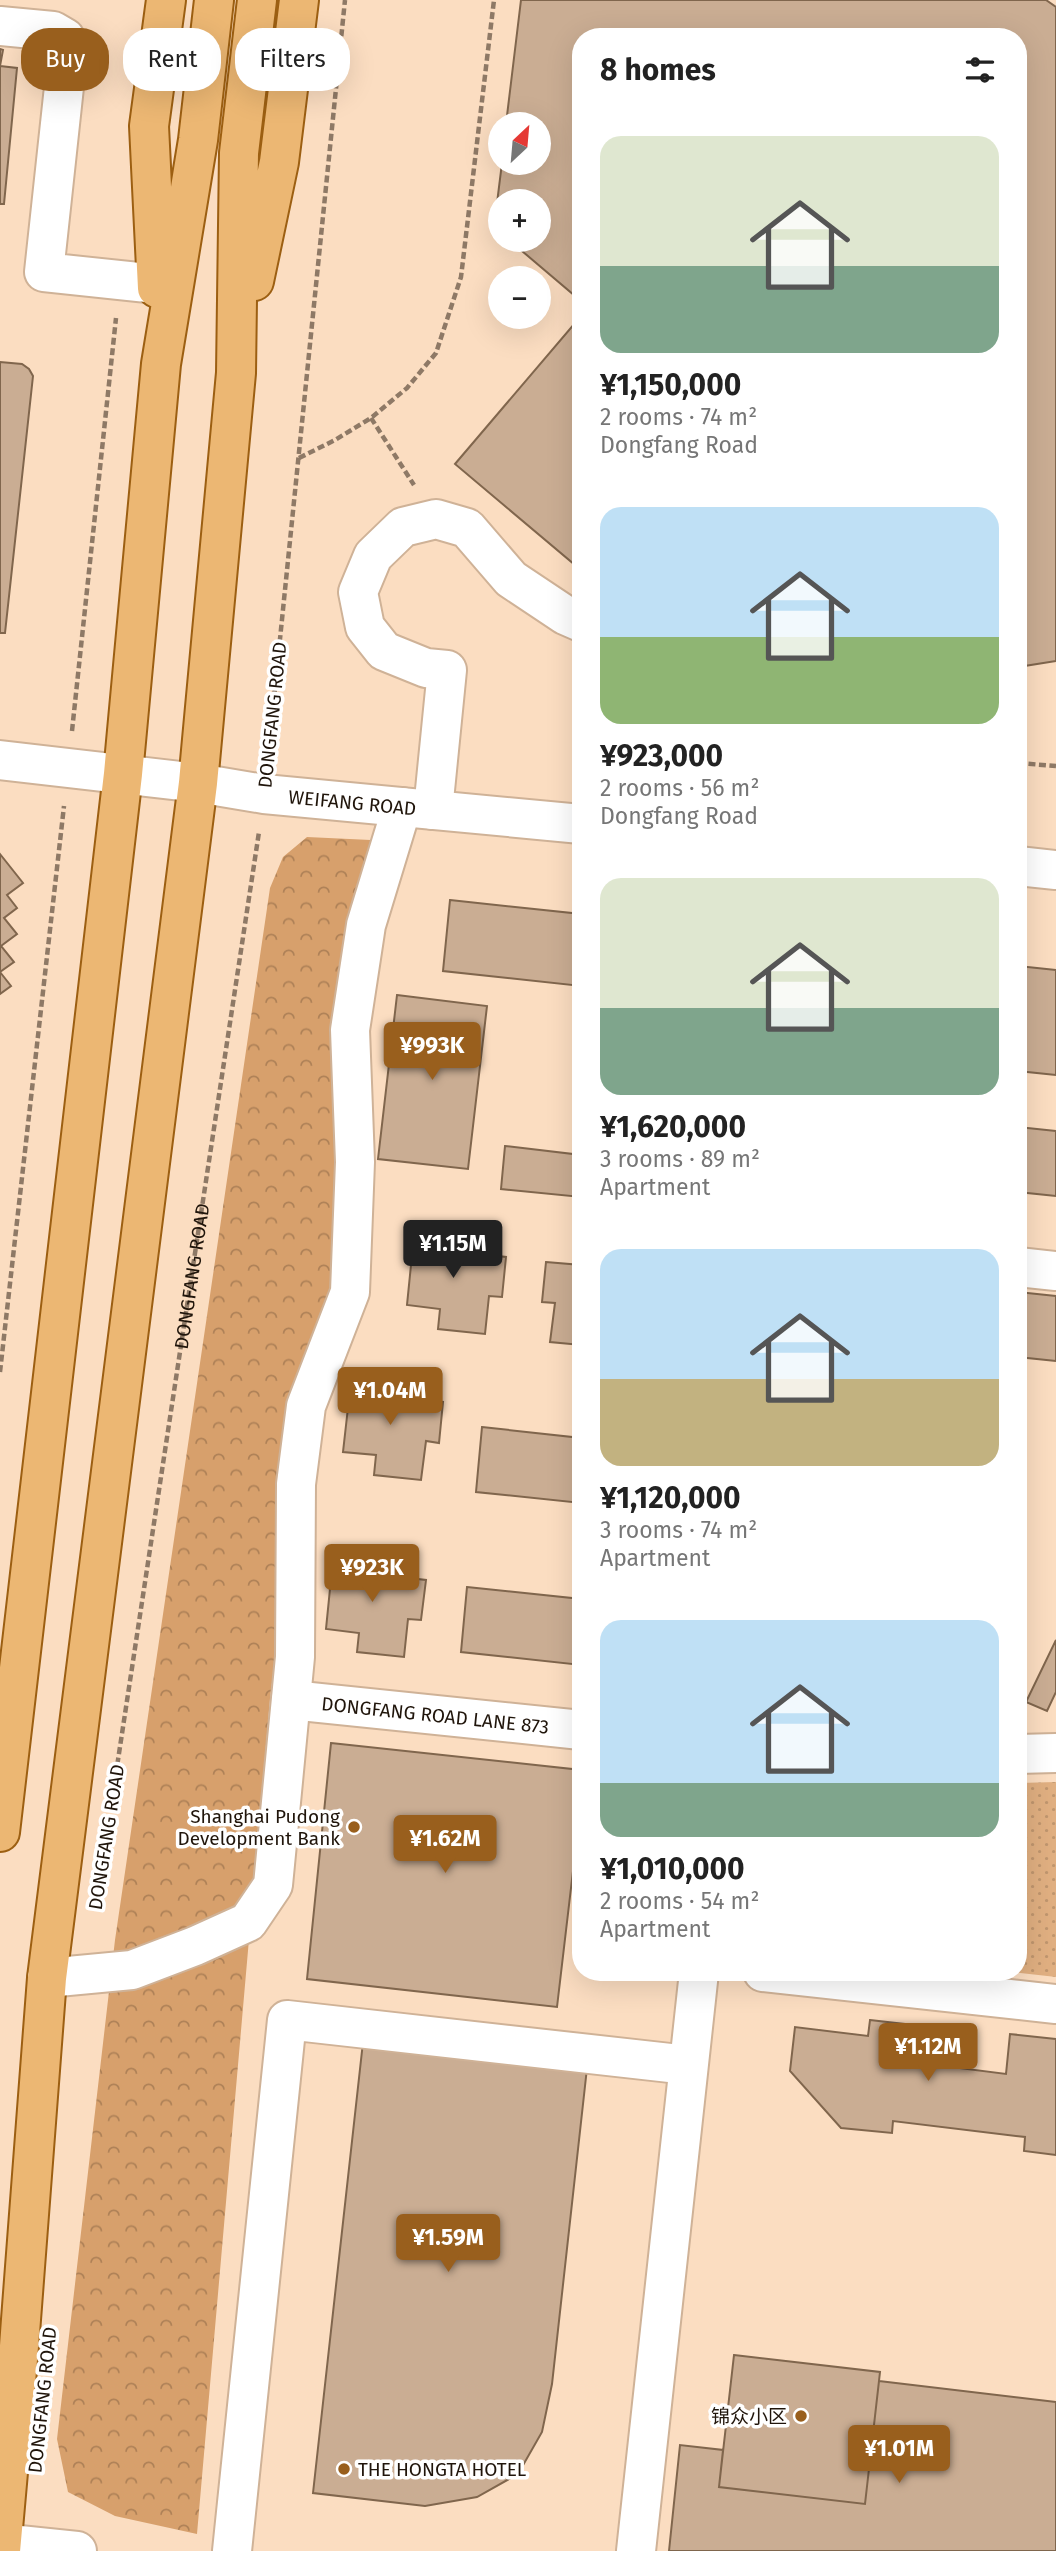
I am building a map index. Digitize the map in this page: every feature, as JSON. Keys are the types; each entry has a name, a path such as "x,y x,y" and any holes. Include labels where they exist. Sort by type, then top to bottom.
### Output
{"main road":[{"path":"160,364 149,126 166,0"},
{"path":"0,1832 5,1737 123,774 160,364 198,140 214,0"},
{"name":"DONGFANG ROAD","path":"1,2546 47,1978 198,783 236,373 239,153 257,0"},
{"name":"DONGFANG ROAD","path":"236,373 279,162 299,0"}],"street":[{"path":"0,26 53,31 65,38 68,50 44,272 157,284"},
{"path":"47,1978 132,1970 195,1946 248,1922 273,1885 295,1657 296,1484 306,1406 350,1292 355,1162 350,1030 366,925 417,808 447,670 426,668 384,651 365,627 358,592 373,556 403,527 436,519 467,528 511,579 572,618"},
{"name":"WEIFANG ROAD","path":"0,760 198,783 264,794 572,823"},
{"path":"1027,867 1056,870"},
{"path":"1027,1269 1056,1271"},
{"name":"DONGFANG ROAD LANE 873","path":"291,1700 572,1729"},
{"path":"1027,1754 1056,1753"},
{"path":"636,2551 698,1981"},
{"path":"845,1981 1056,2004"},
{"path":"232,2551 287,2020 688,2065"},
{"path":"1,2546 77,2551"}],"path":[{"name":"DONGFANG ROAD","path":"110,1810 264,794 345,0"},
{"path":"298,458 371,418 407,388 436,353 458,287 494,0"},
{"path":"0,1371 120,280"},
{"path":"371,418 436,519"},
{"path":"1027,764 1056,766"}],"shaded area":[{"path":"1056,1782 1056,1977 1027,1974 1027,1783"}],"green space":[{"path":"307,837 392,841 366,925 350,1292 306,1406 270,1699 197,2534 115,2516 68,2492 57,2439 115,1940 270,888 283,857"}],"building":[{"path":"521,0 1046,0 1056,7 1056,661 1027,666 1027,28 572,28 572,293 551,276 551,266 540,266 523,252 551,252 551,189 499,189 500,175 551,175 551,112 507,112"},
{"path":"0,66 17,68 4,204 0,204"},
{"path":"572,327 572,562 455,464"},
{"path":"0,362 22,364 33,376 5,633 0,633"},
{"path":"0,854 23,883 7,895 17,908 4,918 17,934 1,946 14,962 0,972"},
{"path":"450,900 572,913 572,985 443,971"},
{"path":"1027,967 1056,970 1056,1075 1027,1072"},
{"path":"0,972 11,986 0,994"},
{"path":"397,995 487,1006 468,1169 378,1159"},
{"path":"1027,1128 1056,1131 1056,1196 1027,1193"},
{"path":"505,1146 572,1154 572,1196 501,1189"},
{"path":"415,1225 455,1230 452,1251 506,1257 502,1297 489,1296 485,1334 438,1329 440,1309 407,1305"},
{"path":"546,1262 572,1264 572,1344 550,1342 555,1303 542,1302"},
{"path":"1027,1293 1056,1296 1056,1361 1027,1358"},
{"path":"352,1372 392,1376 390,1397 443,1402 439,1443 426,1441 421,1480 374,1475 376,1455 343,1452"},
{"path":"482,1427 572,1437 572,1502 476,1492"},
{"path":"334,1549 374,1553 372,1574 426,1580 421,1620 408,1619 404,1657 357,1652 359,1633 326,1629"},
{"path":"467,1587 572,1598 572,1664 461,1652"},
{"path":"1056,1640 1056,1692 1047,1711 1027,1702"},
{"path":"331,1743 572,1769 572,1880 557,2007 307,1979"},
{"path":"870,2020 948,2029 943,2066 1006,2074 1010,2034 1056,2039 1056,2155 1024,2151 1025,2137 893,2121 892,2133 841,2128 790,2071 795,2027 868,2036"},
{"path":"363,2042 587,2068 552,2384 542,2432 518,2474 477,2497 425,2506 313,2493"},
{"name":"锦众小区","path":"734,2355 880,2372 865,2504 719,2487"},
{"path":"879,2381 1056,2402 1056,2551 669,2551 680,2445 723,2450 719,2487 865,2504"}],"place":[{"name":"Shanghai Pudong Development Bank","path":"354,1827"},
{"name":"锦众小区","path":"801,2416"},
{"name":"THE HONGTA HOTEL","path":"344,2469"}]}
